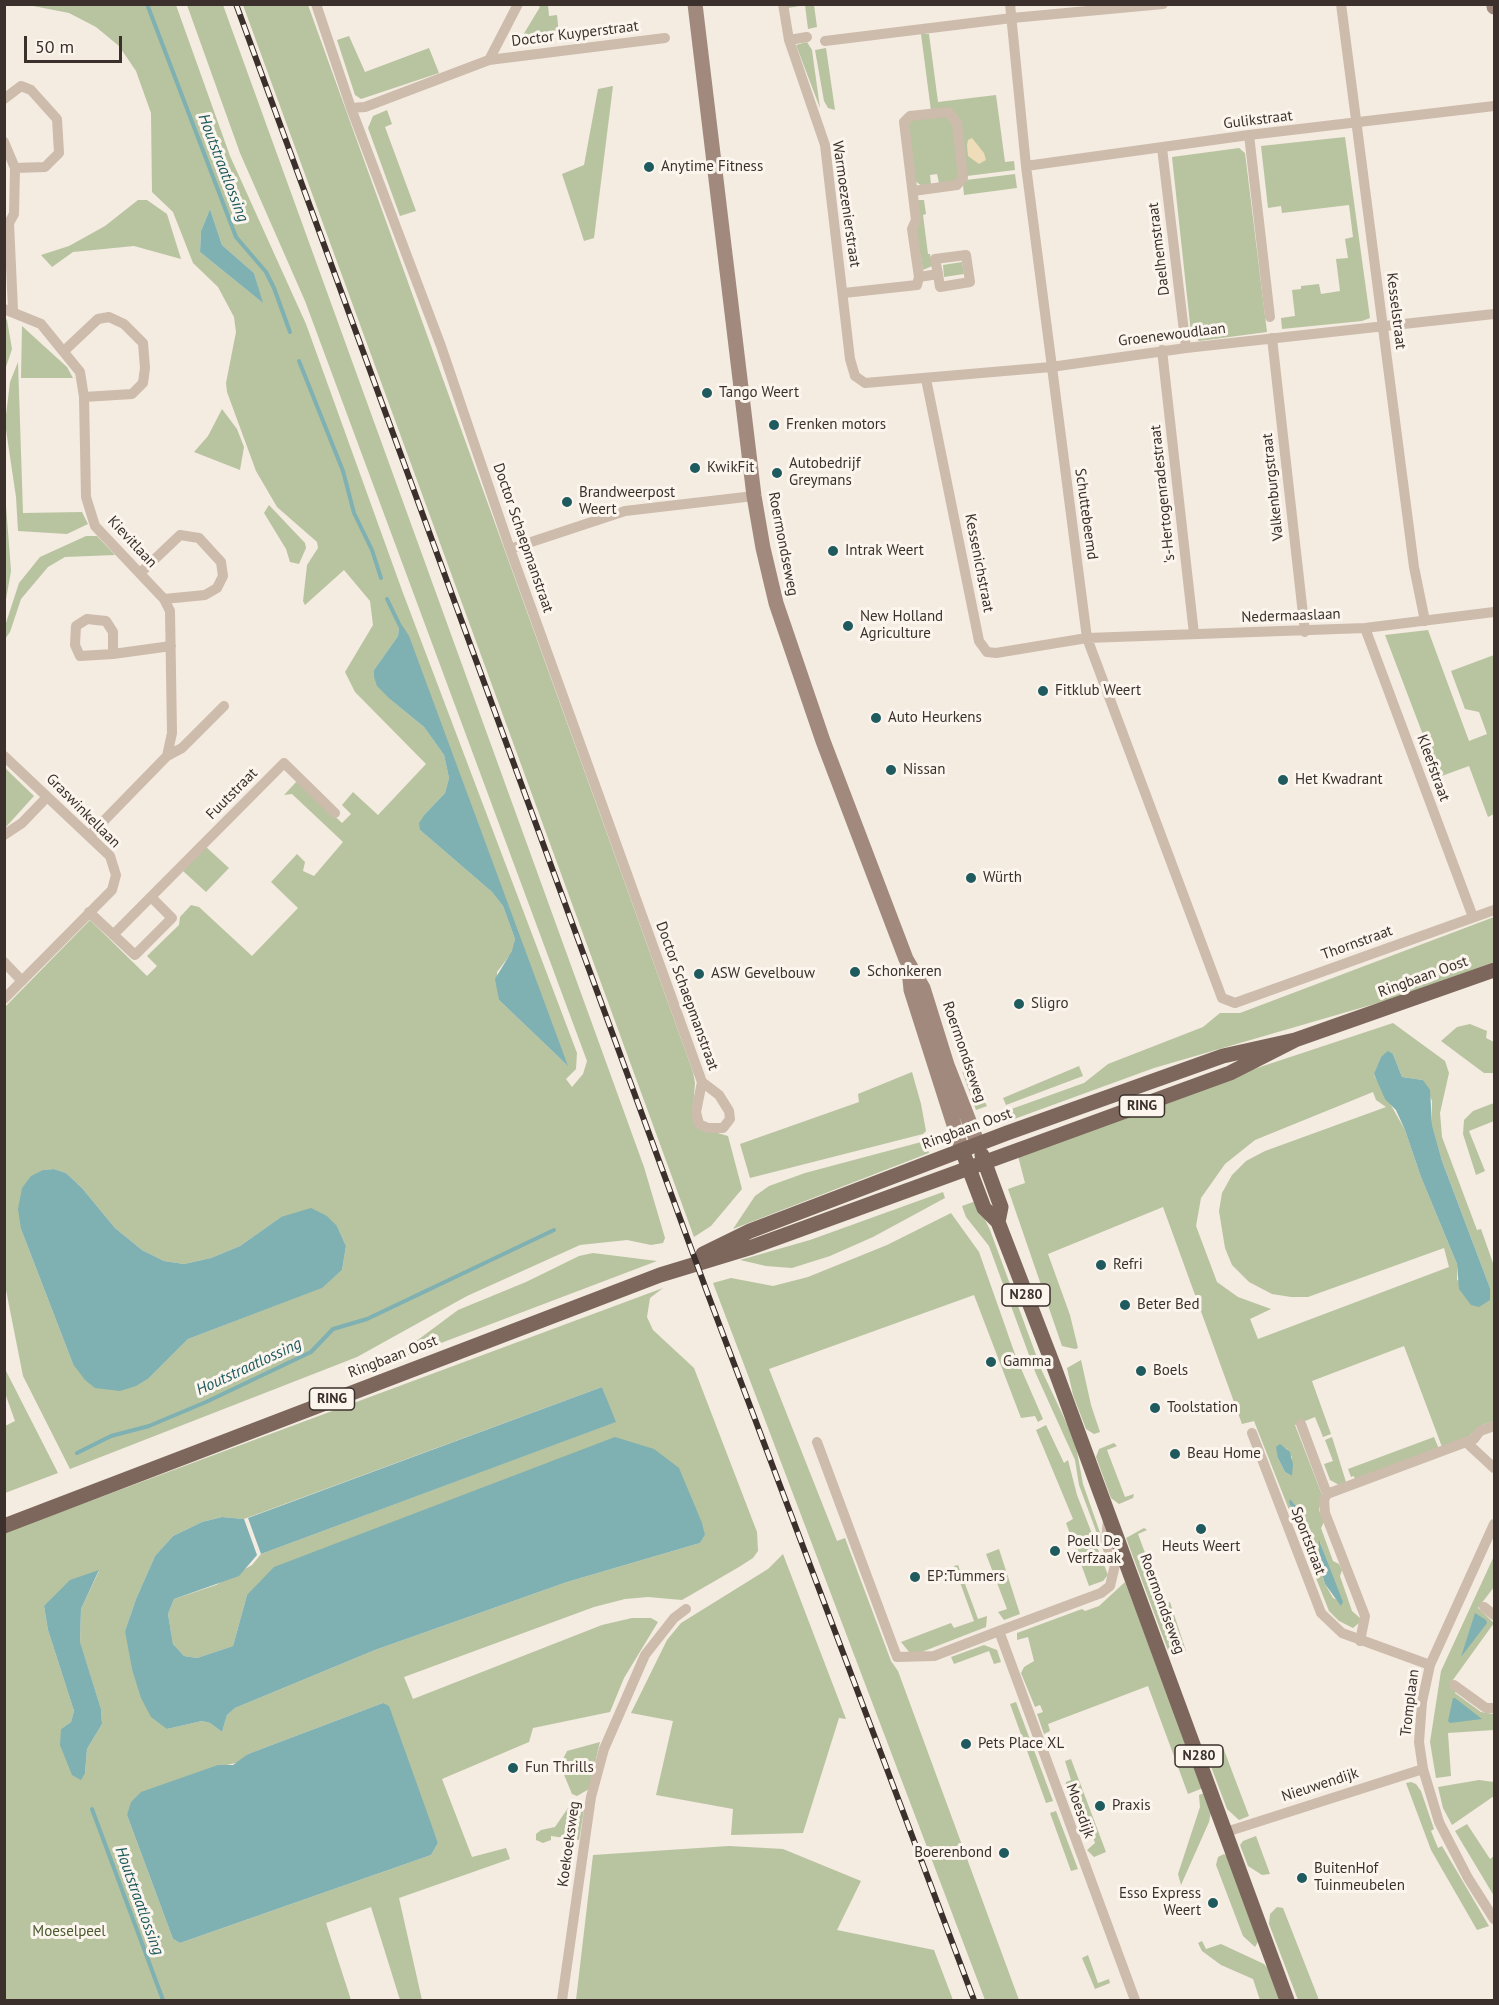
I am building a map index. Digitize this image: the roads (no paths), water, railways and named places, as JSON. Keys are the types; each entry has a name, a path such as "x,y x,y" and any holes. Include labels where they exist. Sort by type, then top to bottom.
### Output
{"main road":[{"name":"Ringbaan Oost","path":"660,1275 750,1231 978,1144 1223,1056 1295,1040 1494,970"},
{"name":"Ringbaan Oost","path":"4,1526 660,1275 752,1247 1230,1073 1295,1040"},
{"name":"Roermondseweg","path":"978,1144 1001,1207 998,1222"},
{"name":"Roermondseweg","path":"962,1150 984,1208 998,1222 1108,1513 1287,2001"}],"street":[{"name":"Doctor Schaepmanstraat","path":"316,4 351,108 441,346 510,549 702,1082"},
{"name":"Doctor Kuyperstraat","path":"489,60 518,4"},
{"name":"Roermondseweg","path":"695,4 754,496 763,548 789,646 908,964 922,988 947,1065 978,1144"},
{"name":"Warmoezenierstraat","path":"783,4 789,40 825,145 855,376"},
{"name":"Schuttebeemd","path":"1010,4 1026,166 1087,638 1218,988 1222,998 1230,1001"},
{"path":"825,41 1012,18 1163,4"},
{"name":"Kesselstraat","path":"1341,4 1414,567 1425,621"},
{"path":"789,40 807,37"},
{"name":"Doctor Kuyperstraat","path":"351,108 365,107 489,60 664,38"},
{"path":"4,99 21,86 32,90 57,119 58,153 45,167 15,168"},
{"name":"Gulikstraat","path":"1026,166 1249,135 1494,106"},
{"path":"844,293 917,285 919,277 912,229 916,220 904,122 910,116 948,112 957,123 963,178 957,185 913,191"},
{"path":"1249,135 1270,317"},
{"path":"4,142 15,168 14,214 9,223 9,309"},
{"name":"Daelhemstraat","path":"1162,148 1186,348"},
{"path":"919,277 938,274"},
{"name":"Kievitlaan","path":"9,309 41,324 80,372 84,397 86,497 95,526 164,599 170,611 172,733 166,756"},
{"name":"Groenewoudlaan","path":"855,376 866,383 1051,367 1162,350 1494,314"},
{"path":"63,351 98,319 109,317 124,324 143,343 145,368 143,383 132,394 84,397"},
{"name":"Valkenburgstraat","path":"1272,338 1305,632"},
{"name":"'s-Hertogenradestraat","path":"1162,350 1194,634"},
{"name":"Kessenichstraat","path":"926,379 979,641 987,652 996,653 1087,638"},
{"path":"510,549 625,511 754,496"},
{"path":"140,573 180,535 199,538 221,562 223,576 217,588 205,595 164,599"},
{"name":"Nedermaaslaan","path":"1087,638 1305,632 1365,628 1494,612"},
{"name":"Kleefstraat","path":"1365,628 1473,917"},
{"path":"113,654 171,646"},
{"path":"89,836 166,756 182,748 224,706"},
{"name":"Graswinkellaan","path":"4,756 110,856 116,875 112,890 4,999"},
{"name":"Fuutstraat","path":"113,935 284,763 335,813"},
{"path":"4,835 22,823 47,796"},
{"path":"89,912 135,955 172,918 151,897"},
{"name":"Thornstraat","path":"1230,1001 1235,1003 1494,910"},
{"path":"4,962 22,981"},
{"name":"Roermondseweg","path":"908,964 911,990 962,1150"},
{"name":"Sportstraat","path":"1301,1424 1327,1494 1324,1500 1325,1513 1365,1616 1360,1641"},
{"path":"1327,1494 1474,1439 1480,1431 1494,1426"},
{"name":"Sportstraat","path":"1252,1433 1321,1613 1342,1632 1360,1641 1430,1665"},
{"path":"817,1442 897,1657 934,1656 1101,1593 1114,1580 1115,1565 1106,1540 1108,1513"},
{"path":"1466,1442 1494,1468"},
{"name":"Tromplaan","path":"1494,1524 1430,1665 1422,1702 1419,1742 1431,1801 1448,1842 1494,1918"},
{"path":"1484,1607 1494,1615"},
{"name":"Koekoeksweg","path":"562,2001 591,1797 604,1749 645,1655 674,1618 686,1610"},
{"name":"Moesdijk","path":"999,1631 1135,2001"},
{"path":"1454,1685 1486,1708 1494,1708"},
{"name":"Nieuwendijk","path":"1226,1832 1352,1789 1423,1769"}],"water":[{"path":"210,209 222,245 254,273 263,303 200,252 201,231"},
{"path":"402,625 409,636 568,1066 499,1000 495,979 512,951 515,939 503,906 492,892 420,830 419,823 445,793 449,778 444,755 424,727 377,686 374,677 374,670 398,636 399,627"},
{"path":"1388,1051 1393,1054 1402,1077 1423,1080 1430,1090 1432,1125 1442,1161 1490,1288 1490,1300 1479,1307 1471,1305 1459,1289 1457,1264 1421,1177 1405,1130 1396,1110 1385,1099 1374,1074 1381,1057"},
{"path":"54,1169 66,1173 82,1188 115,1228 142,1250 164,1261 184,1264 211,1258 240,1246 281,1217 311,1208 327,1216 337,1226 346,1246 342,1270 322,1288 188,1339 149,1378 136,1386 120,1391 95,1388 85,1380 73,1364 21,1229 18,1209 22,1188 31,1176 43,1170"},
{"path":"602,1387 616,1422 261,1554 248,1518"},
{"path":"615,1437 654,1449 679,1468 702,1523 705,1535 700,1543 567,1582 375,1650 235,1708 227,1715 222,1732 210,1723 202,1721 167,1729 151,1717 141,1698 132,1669 125,1631 155,1556 173,1536 202,1522 222,1517 244,1519 257,1555 239,1576 174,1599 168,1614 173,1644 184,1656 197,1658 233,1646 247,1595 274,1567"},
{"path":"1280,1444 1290,1452 1293,1464 1292,1476 1285,1472 1278,1458 1276,1447"},
{"path":"1290,1499 1303,1515 1302,1534 1289,1502"},
{"path":"1319,1540 1343,1602 1341,1606 1325,1584 1319,1563"},
{"path":"99,1570 81,1609 80,1642 101,1709 102,1724 87,1749 85,1773 81,1780 72,1775 60,1745 61,1729 71,1722 74,1711 48,1630 44,1606 70,1580"},
{"path":"1475,1613 1487,1623 1461,1657"},
{"path":"1453,1698 1482,1719 1450,1723 1448,1721"},
{"path":"383,1703 389,1706 438,1843 431,1855 180,1943 173,1939 127,1815 131,1802 141,1792 218,1765 233,1765 248,1754"}],"waterway":[{"name":"Houtstraatlossing","path":"147,4 236,237 266,272 290,332"},
{"name":"Houtstraatlossing","path":"299,361 343,471 354,513 372,550 381,578"},
{"name":"Houtstraatlossing","path":"387,599 400,626"},
{"name":"Houtstraatlossing","path":"77,1453 111,1436 149,1426 206,1402 311,1352 333,1329 367,1319 554,1230"},
{"name":"Houtstraatlossing","path":"92,1809 163,2000"}],"railway":[{"path":"236,4 707,1292 974,2000"}],"place":[{"name":"Anytime Fitness","path":"649,167"},
{"name":"Tango Weert","path":"707,393"},
{"name":"Frenken motors","path":"774,425"},
{"name":"KwikFit","path":"695,468"},
{"name":"Autobedrijf Greymans","path":"777,473"},
{"name":"Brandweerpost Weert","path":"567,502"},
{"name":"Intrak Weert","path":"833,551"},
{"name":"New Holland Agriculture","path":"848,626"},
{"name":"Fitklub Weert","path":"1043,691"},
{"name":"Auto Heurkens","path":"876,718"},
{"name":"Nissan","path":"891,770"},
{"name":"Het Kwadrant","path":"1283,780"},
{"name":"Würth","path":"971,878"},
{"name":"Schonkeren","path":"855,972"},
{"name":"ASW Gevelbouw","path":"699,974"},
{"name":"Sligro","path":"1019,1004"},
{"name":"Refri","path":"1101,1265"},
{"name":"Beter Bed","path":"1125,1305"},
{"name":"Gamma","path":"991,1362"},
{"name":"Boels","path":"1141,1371"},
{"name":"Toolstation","path":"1155,1408"},
{"name":"Beau Home","path":"1175,1454"},
{"name":"Heuts Weert","path":"1201,1529"},
{"name":"Poell De Verfzaak","path":"1055,1551"},
{"name":"EP:Tummers","path":"915,1577"},
{"name":"Pets Place XL","path":"966,1744"},
{"name":"Fun Thrills","path":"513,1768"},
{"name":"Praxis","path":"1100,1806"},
{"name":"Boerenbond","path":"1004,1853"},
{"name":"BuitenHof Tuinmeubelen","path":"1302,1878"},
{"name":"Esso Express Weert","path":"1213,1903"}],"park label":[{"name":"Moeselpeel","path":"69,1932"}]}
